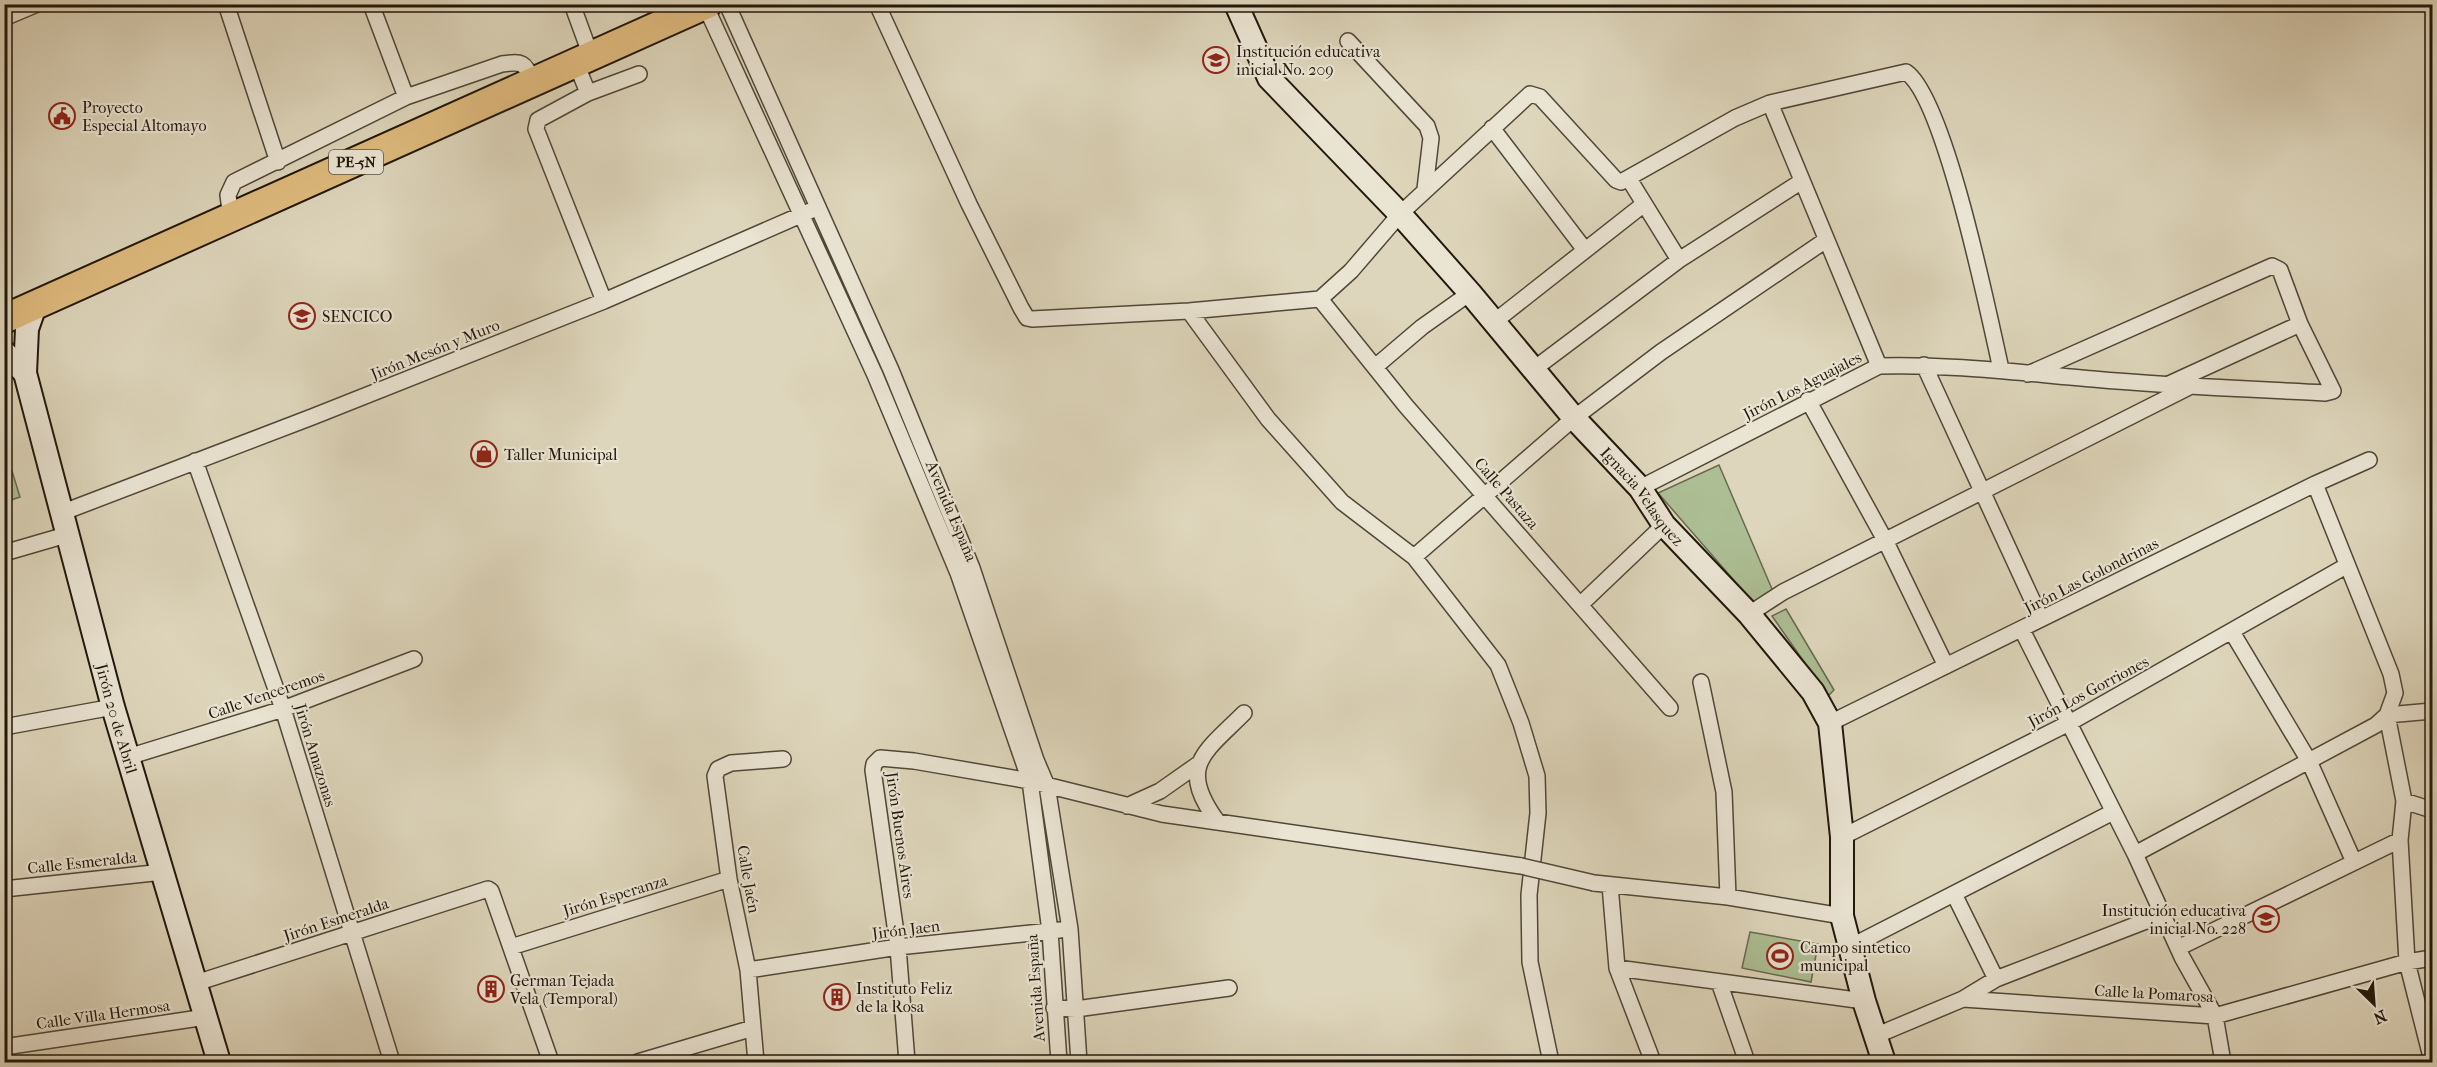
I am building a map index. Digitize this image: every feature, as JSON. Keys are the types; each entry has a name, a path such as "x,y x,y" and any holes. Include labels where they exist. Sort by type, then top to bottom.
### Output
{"highway":[{"name":"PE-5N","path":"5,317 35,306 706,5"}],"main road":[{"name":"Ignacia Velasquez","path":"1236,4 1269,78 1400,214 1470,293 1574,418 1640,488 1664,525 1749,614 1813,692 1830,723 1842,837 1842,916 1852,946 1864,1001 1884,1062"},
{"path":"24,373 27,329 35,306"},
{"path":"4,352 24,373"},
{"name":"Jirón 20 de Abril","path":"24,373 113,707 219,1062"}],"street":[{"path":"4,18 38,4"},
{"path":"226,4 278,162"},
{"path":"371,4 406,97"},
{"path":"572,4 584,60 588,93"},
{"name":"Avenida España","path":"727,4 891,370 972,568 1032,749 1047,786 1070,929 1079,1062"},
{"path":"877,4 969,204 1027,318 1189,311 1320,299 1351,271 1400,214 1425,189 1530,94 1534,94 1616,180 1629,179 1735,118 1770,103 1906,72 1918,83 1947,155 1970,232 2001,369"},
{"name":"Avenida España","path":"706,5 875,375 958,573 1030,781 1050,931 1059,1062"},
{"path":"1348,41 1427,126 1431,138 1425,189"},
{"path":"231,218 228,195 234,182 406,97 502,64 518,62 524,64 533,82"},
{"path":"604,301 536,129 538,120 588,93 639,74"},
{"path":"1770,103 1879,366"},
{"path":"1492,128 1585,250"},
{"path":"1629,179 1680,260"},
{"path":"1534,369 1680,260 1802,181"},
{"path":"1494,322 1644,204"},
{"name":"Jirón Mesón y Muro","path":"4,553 195,460 312,417 604,301 818,207"},
{"path":"1414,557 1574,418 1661,352 1826,240"},
{"path":"2028,374 2272,267 2280,270 2300,324 2166,385"},
{"path":"1375,367 1422,327 1470,293"},
{"name":"Calle Pastaza","path":"1320,299 1375,367 1670,708"},
{"path":"1189,311 1268,419 1342,502 1414,557 1498,665 1521,723 1537,776 1538,813 1529,895 1530,962 1551,1062"},
{"name":"Jirón Los Aguajales","path":"1640,488 1808,400 1879,366 1924,364 2189,387 2329,393 2333,390 2300,324"},
{"path":"1924,364 2042,618"},
{"path":"1749,614 1783,592 2189,387"},
{"path":"1808,400 1886,542 1946,666"},
{"name":"Jirón Amazonas","path":"195,460 283,709 392,1062"},
{"name":"Jirón Las Golondrinas","path":"1830,723 2315,484 2370,460"},
{"path":"2136,854 2376,725 2387,715 2395,693 2384,651 2346,566 2315,484"},
{"path":"1580,605 1664,525"},
{"name":"Jirón Los Gorriones","path":"1842,837 2071,722 2346,566"},
{"path":"2022,630 2071,722 2113,812 2136,854 2178,948 2215,1016 2223,1062"},
{"path":"2232,632 2308,761 2354,862"},
{"name":"Calle Venceremos","path":"128,757 283,709 414,659"},
{"path":"1701,682 1724,792 1728,897"},
{"path":"4,727 113,707"},
{"path":"2387,715 2433,711"},
{"path":"1126,806 1160,790 1197,765 1209,748 1244,713"},
{"path":"2387,715 2404,801 2400,840 2407,962 2427,1058"},
{"name":"Jirón Buenos Aires","path":"908,1062 898,947 874,764 880,758 914,760 1030,781"},
{"name":"Calle Jaén","path":"756,1062 748,970 729,879 716,788 718,769 731,763 783,759"},
{"path":"1197,765 1196,772 1202,796 1218,821"},
{"path":"1030,781 1162,814 1521,866 1594,883 1728,897 1842,916"},
{"path":"2404,801 2433,810"},
{"path":"1852,946 2113,812"},
{"path":"2178,948 2400,840"},
{"name":"Calle Esmeralda","path":"4,889 163,872"},
{"name":"Jirón Esperanza","path":"511,947 729,879"},
{"path":"1610,885 1617,968 1653,1062"},
{"name":"Jirón Esmeralda","path":"196,983 488,889 491,891 511,947"},
{"path":"1954,894 1996,978"},
{"path":"1875,1035 1963,999 1996,978 2164,914"},
{"name":"Jirón Jaen","path":"748,970 898,947 1070,929"},
{"path":"511,947 551,1062"},
{"name":"Calle la Pomarosa","path":"1963,999 2215,1016 2407,962 2433,958"},
{"path":"1617,968 1864,1001"},
{"path":"1719,982 1747,1062"},
{"path":"1054,1008 1076,1009 1229,988"},
{"name":"Calle Villa Hermosa","path":"4,1047 206,1017"},
{"path":"638,1062 753,1028"}],"green space":[{"path":"4,445 20,497 5,502 4,502"},
{"path":"1719,465 1775,596 1759,609 1658,493"},
{"path":"1786,609 1834,690 1828,696 1772,616"},
{"name":"Campo sintetico municipal","path":"1750,932 1818,944 1811,982 1742,968"}],"place":[{"name":"Institución educativa inicial No. 209","path":"1216,60"},
{"name":"Proyecto Especial Altomayo","path":"62,116"},
{"name":"SENCICO","path":"302,316"},
{"name":"Taller Municipal","path":"484,454"},
{"name":"Institución educativa inicial No. 228","path":"2266,919"},
{"name":"Campo sintetico municipal","path":"1780,956"},
{"name":"German Tejada Vela (Temporal)","path":"491,989"},
{"name":"Instituto Feliz de la Rosa","path":"837,997"}]}
